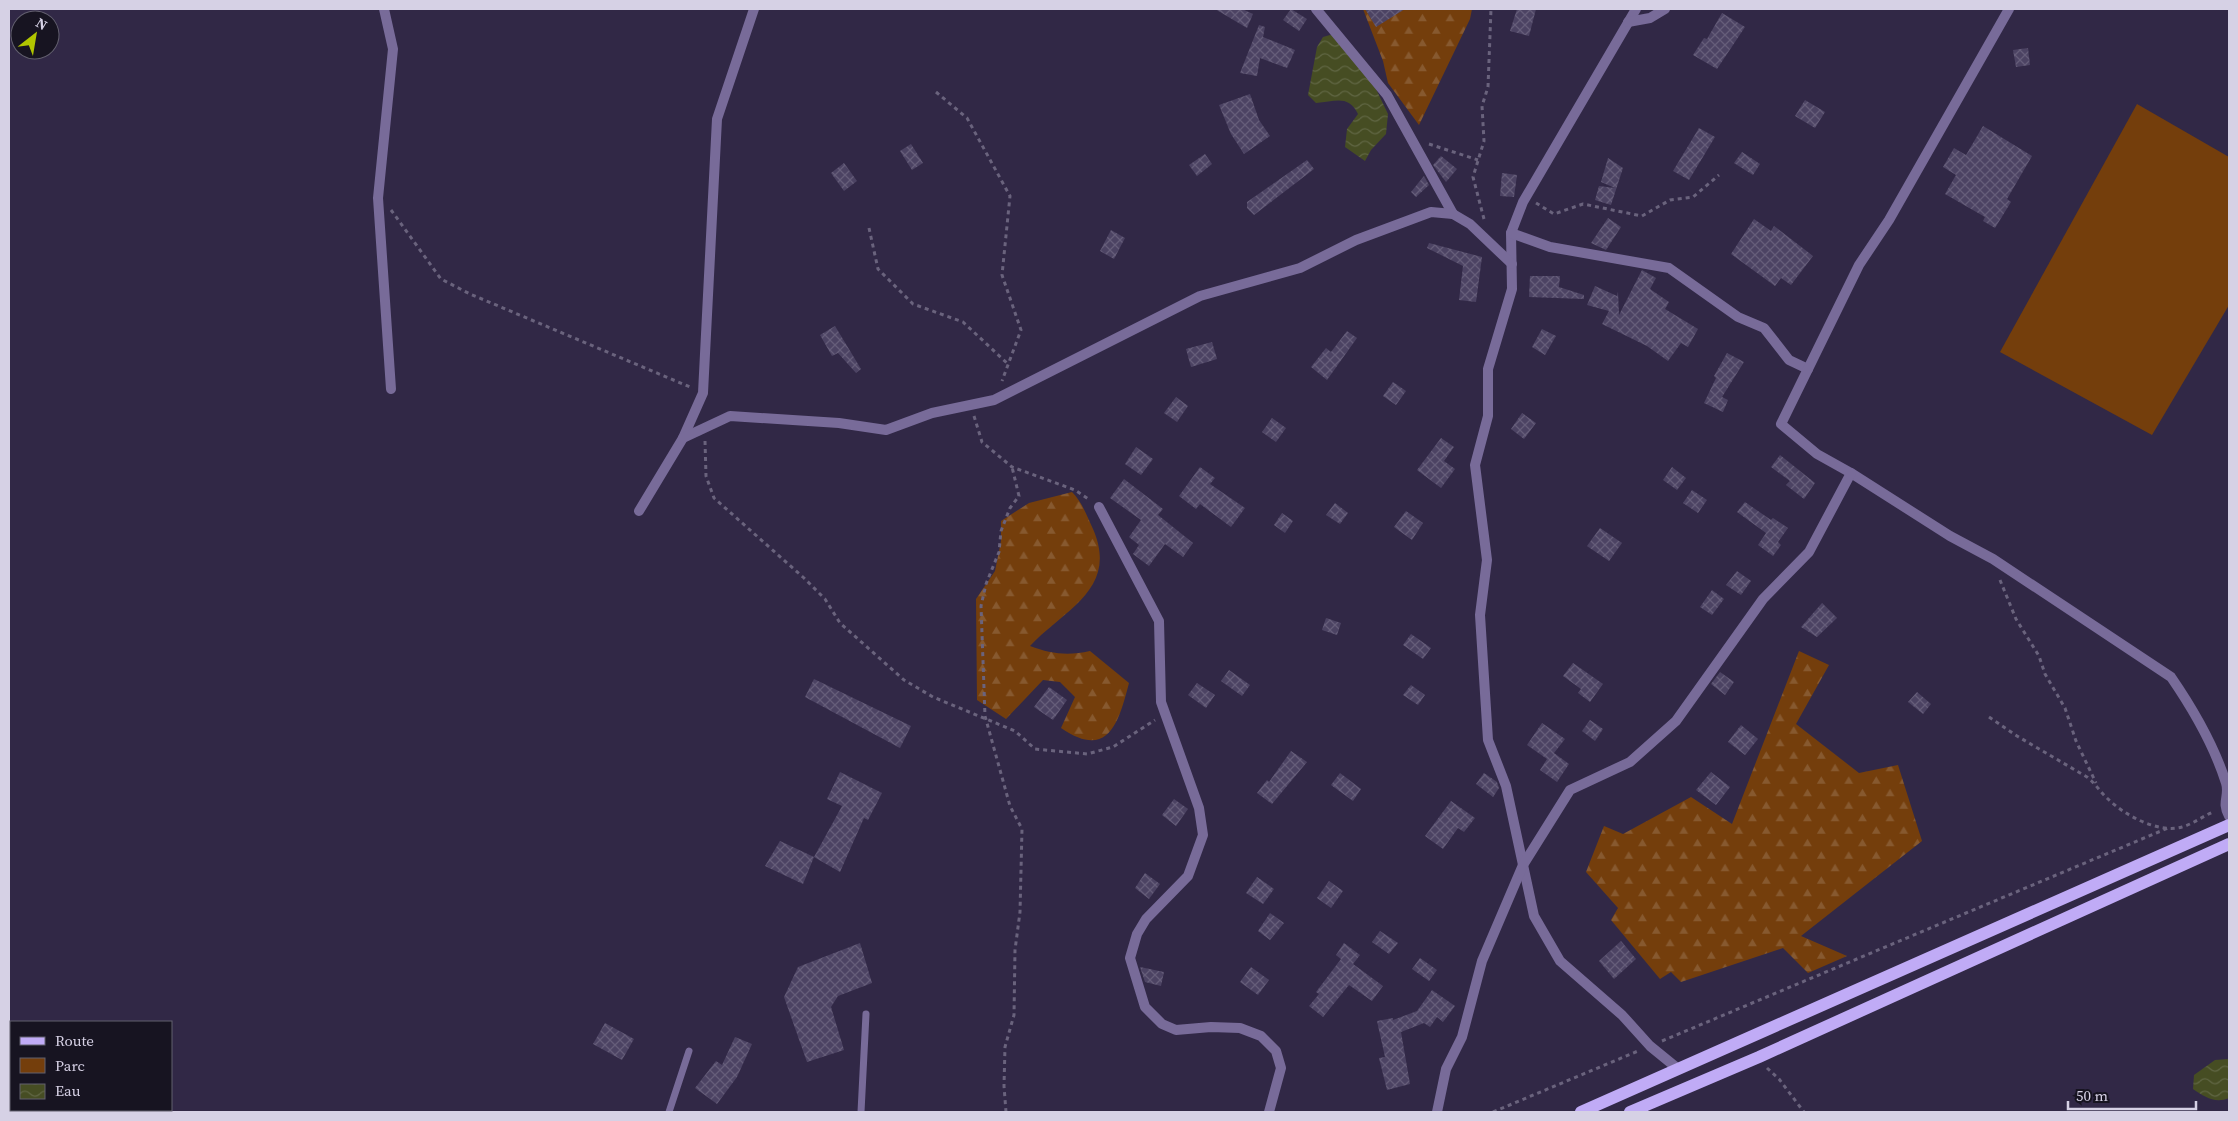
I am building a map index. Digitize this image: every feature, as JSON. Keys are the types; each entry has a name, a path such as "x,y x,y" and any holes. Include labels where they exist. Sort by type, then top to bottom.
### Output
{"main road":[{"path":"1581,1112 2229,824"},
{"path":"1630,1112 1759,1057 2229,844"}],"street":[{"path":"384,9 393,49 378,198 391,389"},
{"path":"639,511 683,438 704,393 717,119 754,9"},
{"path":"1316,9 1387,95 1453,214"},
{"path":"1636,9 1523,202 1511,233 1512,289 1488,369 1488,416 1475,465 1487,560 1480,615 1488,740 1506,786 1534,916 1560,960 1622,1014 1650,1046 1677,1068"},
{"path":"1628,22 1650,18 1665,9"},
{"path":"2009,9 1889,220 1859,264 1781,424 1817,454 1850,472 1950,536 2015,574 2172,676 2188,702 2214,753 2227,786 2227,812"},
{"path":"683,438 730,416 839,423 886,430 932,413 994,400 1200,296 1300,268 1356,240 1431,212 1453,214 1470,224 1512,264"},
{"path":"1511,233 1550,247 1669,268 1738,318 1764,328 1789,360 1808,369"},
{"path":"1437,1112 1446,1069 1462,1037 1482,961 1523,865 1570,790 1630,762 1676,721 1763,599 1809,552 1850,472"},
{"path":"1100,507 1159,621 1161,702 1199,808 1203,835 1188,876 1146,919 1137,934 1130,958 1145,1007 1162,1024 1176,1030 1211,1026 1240,1028 1261,1036 1276,1051 1281,1068 1269,1112"}],"lane":[{"path":"861,1112 866,1014"},
{"path":"669,1112 689,1051"}],"path":[{"path":"1491,9 1488,87 1482,106 1484,141 1473,177 1491,245"},
{"path":"936,92 967,118 1010,196 1002,275 1021,330 994,400"},
{"path":"1410,138 1478,160"},
{"path":"1523,202 1537,203 1554,214 1583,204 1642,216 1670,200 1692,197 1719,176"},
{"path":"378,198 398,217 441,279 470,294 704,393"},
{"path":"869,228 878,269 913,304 963,322 1008,364"},
{"path":"971,405 982,442 1012,467 1075,490 1100,507"},
{"path":"705,428 706,476 714,498 804,578 824,599 840,623 904,680 933,697 1015,731 1035,749 1087,754 1113,747 1165,713"},
{"path":"1006,1112 1004,1086 1005,1047 1014,1015 1015,950 1020,912 1022,829 1010,806 986,718 981,606 986,584 999,552 1001,531 1010,508 1019,496 1012,467"},
{"path":"1999,579 2016,619 2039,656 2045,674 2066,708 2076,741 2096,784 2107,799 2119,808 2140,820 2168,828"},
{"path":"1990,716 2017,736 2064,762 2096,784"},
{"path":"1493,1112 2168,828 2181,827 2227,812"},
{"path":"1759,1057 1804,1112"}],"green space":[{"path":"1363,9 1472,9 1470,19 1419,125 1388,83 1383,61"},
{"path":"2137,104 2229,157 2229,305 2152,435 2000,352"},
{"path":"1072,492 1076,496 1093,529 1099,550 1099,567 1094,583 1084,596 1030,646 1060,653 1090,651 1129,683 1116,723 1101,738 1090,740 1077,737 1061,728 1075,697 1060,682 1043,680 1006,719 977,700 976,599 995,571 1001,541 1001,521 1029,503"},
{"path":"1799,651 1829,665 1796,724 1859,773 1898,765 1922,841 1801,936 1847,956 1808,973 1783,948 1681,982 1671,972 1660,979 1611,920 1618,908 1586,872 1604,826 1623,834 1691,797 1732,824"}],"water":[{"path":"1336,36 1376,89 1388,114 1386,134 1371,150 1365,161 1345,147 1347,129 1358,114 1354,108 1345,101 1316,103 1308,95 1317,47 1323,37"},
{"path":"2229,1059 2229,1098 2215,1100 2193,1089 2194,1075 2215,1060"}],"building":[{"path":"1215,9 1242,9 1253,14 1247,28"},
{"path":"1291,9 1307,19 1299,31 1283,20"},
{"path":"1365,9 1405,9 1376,27"},
{"path":"1517,9 1536,9 1529,36 1510,31"},
{"path":"1722,13 1745,27 1717,69 1693,55 1704,38 1707,39"},
{"path":"1259,25 1265,27 1263,37 1295,50 1287,68 1260,58 1257,76 1240,73"},
{"path":"2028,48 2030,65 2016,67 2013,50"},
{"path":"1250,94 1259,120 1270,136 1244,154 1231,134 1219,105"},
{"path":"1805,100 1825,112 1815,128 1795,116"},
{"path":"1983,126 2032,156 2007,199 2011,202 1995,228 1983,221 1985,217 1945,194 1956,175 1943,167 1954,148 1966,155"},
{"path":"1699,128 1715,137 1689,180 1673,171"},
{"path":"911,144 923,163 912,170 900,151"},
{"path":"1742,152 1760,164 1753,175 1734,163"},
{"path":"1205,154 1212,164 1197,176 1189,165"},
{"path":"1441,156 1457,169 1446,182 1433,165"},
{"path":"1608,158 1623,168 1611,205 1595,200 1599,186 1615,188 1601,182"},
{"path":"1307,160 1314,169 1254,215 1247,208 1247,202"},
{"path":"844,163 857,181 844,191 831,173"},
{"path":"1502,173 1517,175 1514,197 1500,196"},
{"path":"1424,176 1429,185 1416,197 1411,192"},
{"path":"1608,218 1621,227 1606,250 1591,243"},
{"path":"1754,219 1771,231 1774,226 1813,256 1791,285 1781,278 1775,286 1731,254"},
{"path":"1111,230 1125,238 1114,259 1100,251"},
{"path":"1429,243 1482,257 1476,302 1459,300 1463,266 1427,248"},
{"path":"1642,270 1656,278 1650,289 1669,302 1665,309 1698,329 1688,347 1681,343 1668,361 1647,346 1602,324 1609,311 1587,305 1595,286 1617,296 1618,292 1619,315"},
{"path":"1530,276 1560,276 1559,287 1584,295 1584,299 1529,297"},
{"path":"835,326 861,369 856,373 838,353 832,356 820,335"},
{"path":"1542,329 1556,336 1545,355 1532,347"},
{"path":"1347,331 1357,338 1327,380 1311,367 1326,348 1331,352"},
{"path":"1212,342 1217,359 1191,367 1186,349"},
{"path":"1727,353 1744,362 1722,397 1728,400 1723,412 1704,403 1716,378 1714,376"},
{"path":"1393,382 1406,391 1396,405 1383,396"},
{"path":"1176,397 1188,406 1177,422 1164,413"},
{"path":"1522,413 1536,423 1524,439 1511,429"},
{"path":"1272,418 1286,428 1276,442 1262,432"},
{"path":"1441,438 1454,447 1444,461 1455,469 1441,488 1417,470"},
{"path":"1136,447 1153,459 1141,475 1125,464"},
{"path":"1780,455 1815,483 1804,499 1786,485 1790,481 1771,467"},
{"path":"1200,467 1215,478 1210,484 1245,508 1231,527 1200,504 1196,509 1179,496"},
{"path":"1672,467 1686,478 1677,490 1663,480"},
{"path":"1124,479 1163,509 1158,515 1193,543 1183,557 1165,544 1149,566 1133,554 1139,545 1129,537 1141,520 1110,498"},
{"path":"1692,490 1707,500 1698,513 1683,503"},
{"path":"1745,502 1771,520 1773,518 1788,528 1778,542 1781,545 1773,556 1758,545 1766,533 1737,512"},
{"path":"1335,503 1348,513 1340,524 1326,515"},
{"path":"1406,511 1423,523 1412,540 1394,527"},
{"path":"1282,513 1293,521 1285,533 1274,525"},
{"path":"1600,528 1622,543 1609,561 1587,546"},
{"path":"1737,571 1751,581 1741,595 1726,585"},
{"path":"1712,590 1724,599 1712,615 1700,607"},
{"path":"1822,603 1837,618 1817,637 1801,627"},
{"path":"1326,618 1341,623 1337,635 1322,630"},
{"path":"1411,634 1431,648 1423,659 1403,645"},
{"path":"1573,663 1603,684 1590,702 1578,693 1581,689 1563,676"},
{"path":"1229,670 1250,685 1242,696 1221,681"},
{"path":"1720,672 1734,682 1725,695 1711,684"},
{"path":"814,679 911,726 900,748 805,697"},
{"path":"1197,683 1215,695 1206,708 1188,695"},
{"path":"1411,685 1425,695 1418,705 1403,695"},
{"path":"1049,687 1067,700 1053,720 1034,707"},
{"path":"1917,692 1931,704 1923,714 1908,702"},
{"path":"1590,720 1603,729 1595,741 1582,731"},
{"path":"1542,723 1565,739 1554,753 1569,764 1557,782 1540,770 1547,759 1527,745"},
{"path":"1741,725 1758,739 1745,755 1728,742"},
{"path":"1291,751 1307,762 1272,804 1257,793 1267,780 1269,782"},
{"path":"840,772 882,793 868,820 864,818 840,872 814,857 842,806 827,799"},
{"path":"1711,772 1730,787 1716,805 1696,790"},
{"path":"1340,773 1361,789 1353,801 1331,785"},
{"path":"1484,773 1497,782 1499,788 1493,797 1476,784"},
{"path":"1174,799 1188,809 1176,826 1162,815"},
{"path":"1451,801 1475,818 1464,832 1458,828 1443,849 1425,836"},
{"path":"780,841 814,857 803,884 765,866"},
{"path":"1145,873 1160,884 1149,899 1135,888"},
{"path":"1257,877 1274,889 1263,904 1246,893"},
{"path":"1329,881 1343,891 1331,908 1317,898"},
{"path":"1270,913 1284,923 1270,940 1258,931"},
{"path":"1380,931 1398,943 1389,954 1372,942"},
{"path":"1621,941 1636,959 1614,979 1599,961"},
{"path":"860,943 872,983 838,996 831,1007 844,1050 807,1062 784,997 798,967"},
{"path":"1344,943 1360,955 1353,964 1383,986 1372,1001 1349,985 1323,1017 1309,1006 1319,994 1316,992 1341,959 1336,955"},
{"path":"1420,958 1437,970 1429,981 1412,969"},
{"path":"1140,967 1164,972 1161,986 1145,982"},
{"path":"1251,967 1269,980 1258,995 1240,982"},
{"path":"1432,990 1455,1006 1443,1022 1437,1017 1430,1027 1424,1023 1401,1032 1410,1084 1387,1090 1379,1058 1385,1057 1377,1021 1393,1018 1393,1020 1417,1011"},
{"path":"605,1023 634,1039 622,1060 593,1044"},
{"path":"735,1037 752,1044 737,1077 717,1104 695,1088 716,1061 722,1065"}]}
